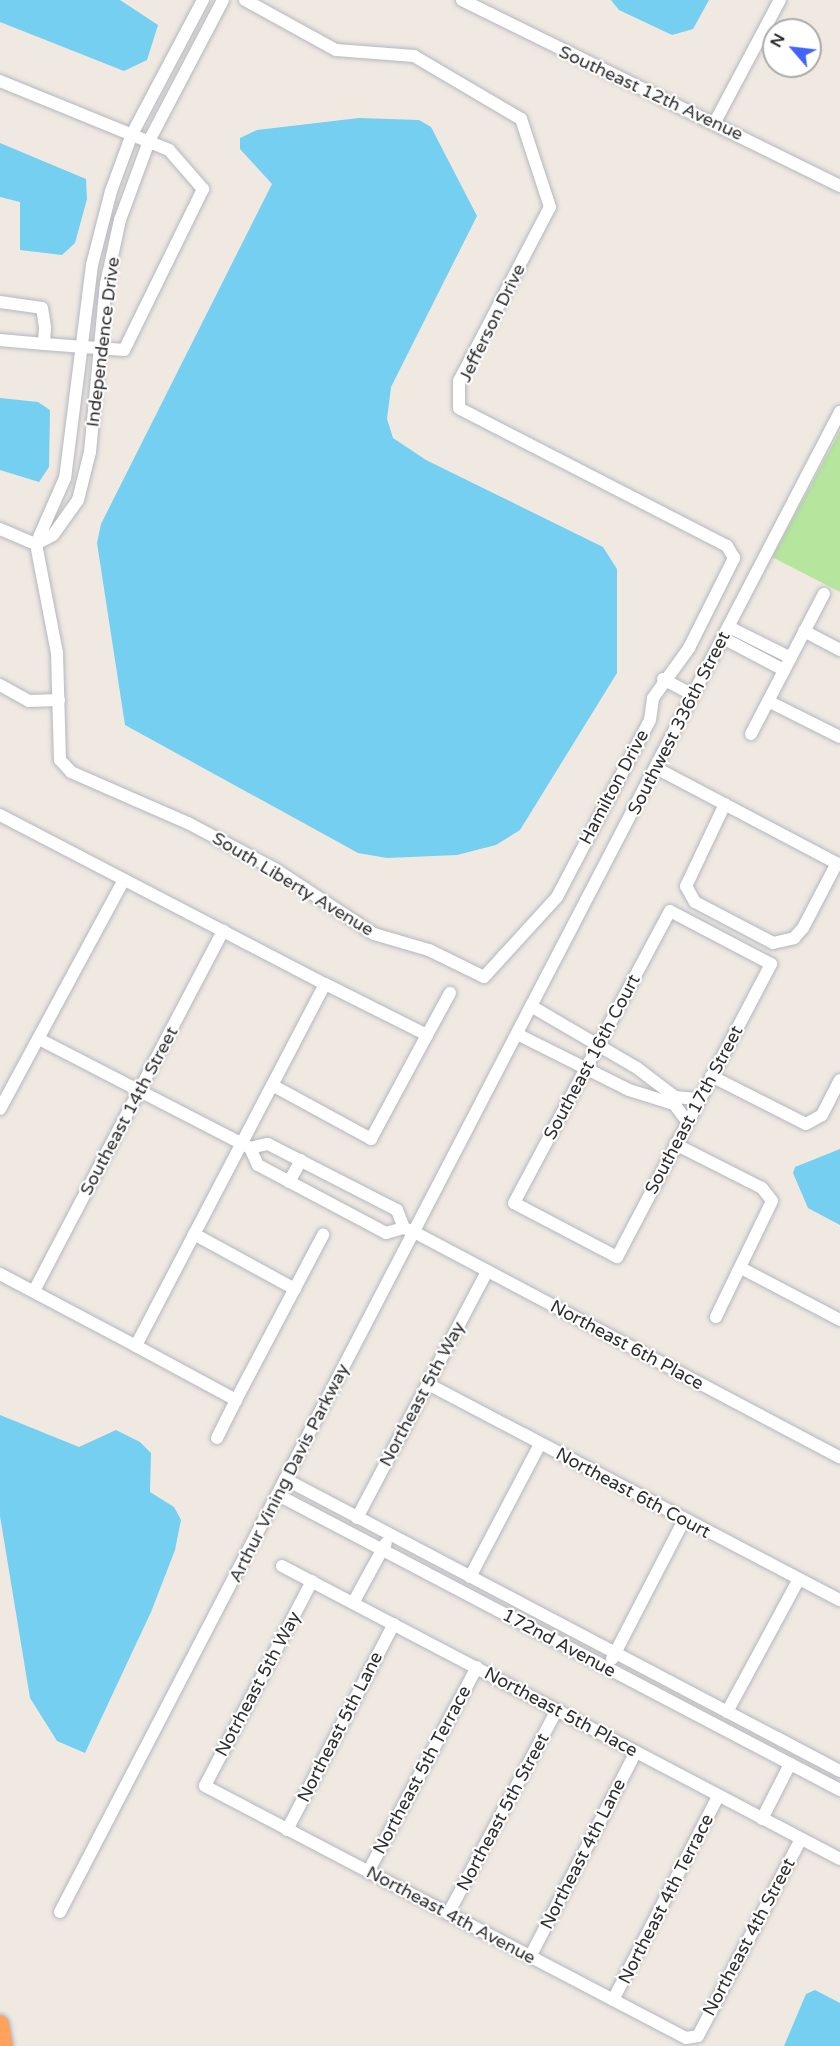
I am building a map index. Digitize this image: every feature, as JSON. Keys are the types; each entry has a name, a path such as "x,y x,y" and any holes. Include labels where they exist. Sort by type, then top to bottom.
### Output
{"highway":[{"path":"0,2024 4,2046"}],"street":[{"name":"Independence Drive","path":"36,544 65,478 79,347 92,265 132,134 203,0"},
{"name":"Independence Drive","path":"36,544 53,535 78,500 90,452 99,351 120,220 149,141 223,0"},
{"name":"Jefferson Drive","path":"245,0 336,50 414,56 521,119 550,207 459,381 459,408 732,552"},
{"name":"Southeast 12th Avenue","path":"462,0 840,186"},
{"path":"715,123 780,0"},
{"path":"0,81 169,150 203,189 124,350 99,351 0,340"},
{"path":"0,302 42,308 44,344"},
{"name":"Southwest 336th Street","path":"517,1034 840,412"},
{"path":"0,529 36,544 57,653 59,700 29,701 0,686"},
{"name":"Hamilton Drive","path":"484,977 557,897 650,720 663,679 689,648 734,558 732,552"},
{"path":"751,734 824,594"},
{"path":"804,631 840,650"},
{"path":"726,632 791,658"},
{"path":"726,632 784,670"},
{"path":"663,679 693,695"},
{"name":"South Liberty Avenue","path":"59,700 60,760 72,772 275,869 374,934 429,950 484,977"},
{"path":"768,701 840,737"},
{"path":"656,768 725,804 838,864 803,928 794,938 773,943 696,902 686,886 725,804"},
{"path":"0,815 427,1035"},
{"path":"0,1109 124,880"},
{"name":"Southeast 17th Street","path":"617,1257 697,1099 771,964 670,911"},
{"name":"Southeast 16th Court","path":"617,1257 514,1203 670,911"},
{"name":"Southeast 14th Street","path":"34,1291 224,931"},
{"path":"136,1346 194,1234 245,1145 272,1085 325,984"},
{"path":"272,1085 371,1138 450,993"},
{"path":"531,1006 651,1077 680,1100 697,1099"},
{"path":"517,1034 640,1094 677,1106 686,1120"},
{"name":"Arthur Vining Davis Parkway","path":"60,1912 278,1495 409,1230 517,1034"},
{"path":"39,1039 245,1145 268,1144 301,1160 397,1210 409,1230 386,1233 258,1165 245,1145"},
{"path":"711,1076 798,1123 810,1124 822,1115 840,1080"},
{"path":"640,1094 650,1090 651,1077"},
{"path":"675,1144 762,1188 772,1201 716,1317"},
{"path":"289,1182 301,1160"},
{"name":"Northeast 6th Place","path":"409,1230 840,1458"},
{"path":"194,1234 295,1289"},
{"path":"217,1438 323,1235"},
{"path":"741,1268 840,1320"},
{"name":"Northeast 5th Way","path":"357,1518 487,1271"},
{"path":"0,1274 236,1400"},
{"name":"Northeast 6th Court","path":"428,1384 840,1600"},
{"path":"470,1577 540,1444"},
{"name":"172nd Avenue","path":"285,1479 840,1771"},
{"name":"172nd Avenue","path":"278,1495 840,1790"},
{"path":"607,1668 684,1520"},
{"path":"353,1603 391,1535"},
{"name":"Northeast 5th Place","path":"282,1566 477,1667 718,1797 840,1859"},
{"path":"727,1712 798,1579"},
{"name":"Notrheast 5th Way","path":"205,1786 312,1581"},
{"name":"Northeast 5th Lane","path":"287,1830 394,1624"},
{"name":"Northeast 5th Terrace","path":"368,1872 477,1667"},
{"name":"Northeast 5th Street","path":"448,1914 558,1710"},
{"name":"Northeast 4th Lane","path":"530,1957 636,1752"},
{"path":"762,1819 790,1764"},
{"name":"Northeast 4th Avenue","path":"205,1786 686,2038 698,2036"},
{"name":"Northeast 4th Terrace","path":"613,2000 718,1797"},
{"name":"Northeast 4th Street","path":"698,2036 801,1839"}],"green space":[{"path":"840,431 840,592 772,557"}],"water":[{"path":"0,0 120,0 158,25 147,60 124,71 0,22"},
{"path":"611,0 709,0 693,29 672,35 619,10"},
{"path":"359,118 419,120 431,127 477,216 391,387 387,419 393,438 426,460 603,547 617,569 617,673 520,830 496,845 457,855 387,858 358,853 125,725 97,543 101,524 272,184 240,149 240,138 257,130"},
{"path":"0,143 86,179 87,199 75,243 62,255 20,250 20,202 0,197"},
{"path":"0,398 38,402 50,410 49,467 39,482 0,470"},
{"path":"840,1149 840,1225 808,1208 793,1173 795,1167"},
{"path":"0,1415 79,1447 116,1430 140,1442 151,1453 150,1492 174,1507 181,1520 175,1550 151,1612 85,1753 57,1741 30,1698 0,1516"},
{"path":"815,1990 840,2003 840,2046 784,2046 806,1994"}]}
